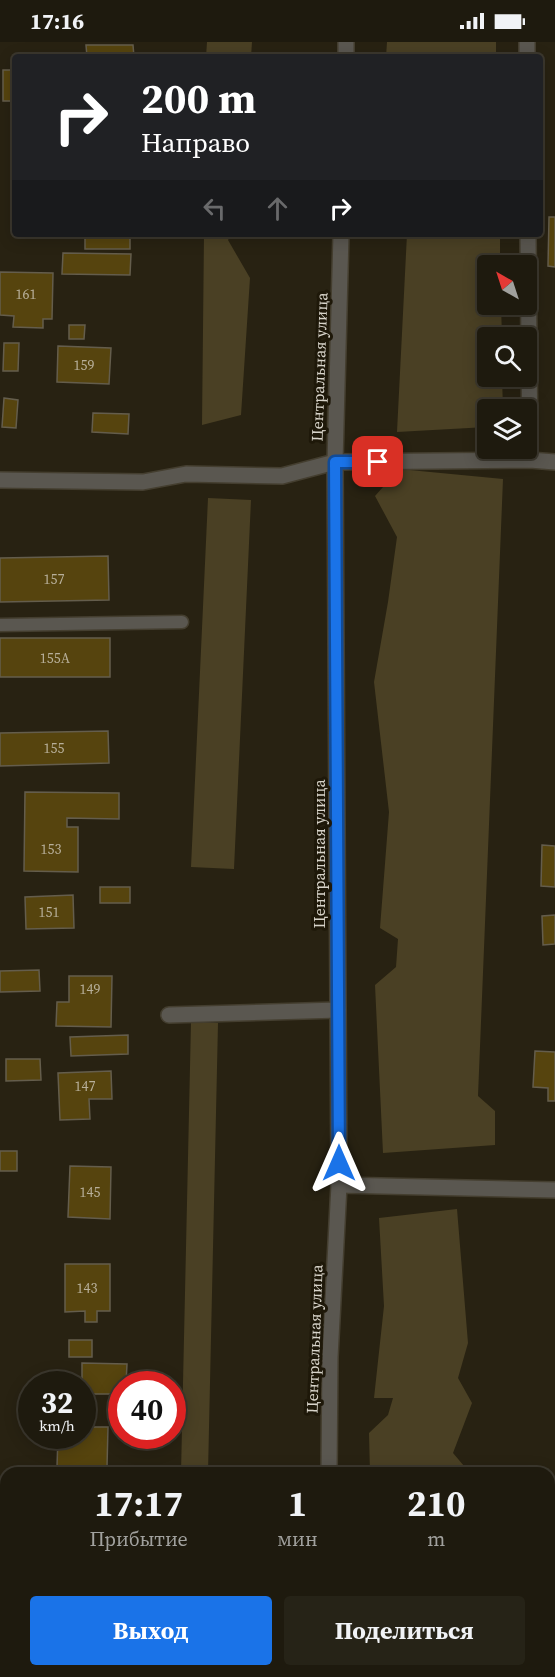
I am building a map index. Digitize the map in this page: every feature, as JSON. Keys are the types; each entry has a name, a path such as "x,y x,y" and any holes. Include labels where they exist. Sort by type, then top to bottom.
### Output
{"street":[{"name":"Центральная улица","path":"329,1467 330,1357 339,1185 335,462 341,237"},
{"path":"528,237 530,460"},
{"path":"0,480 143,482 186,474 282,476 335,462 530,460 555,462"},
{"path":"169,1015 338,1010"},
{"path":"339,1185 555,1190"}],"lane":[{"path":"0,625 182,622"}],"shaded area":[{"path":"207,42 252,42 251,54 206,54"},
{"path":"387,42 496,42 496,54 386,54"},
{"path":"204,237 230,237 228,240 250,278 241,415 202,425"},
{"path":"407,237 500,237 500,255 477,255 477,315 501,315 502,327 477,327 477,387 502,387 503,399 477,399 477,428 397,432"},
{"path":"399,469 503,479 478,1096 495,1111 495,1145 383,1153 375,985 396,967 398,939 380,928 389,812 374,682 397,537 375,496"},
{"path":"208,498 251,500 234,869 191,867"},
{"path":"191,1022 218,1023 208,1467 181,1467 182,1449 186,1449 186,1371 183,1371"},
{"path":"457,1209 468,1343 458,1378 472,1403 453,1453 465,1467 370,1467 369,1433 388,1415 393,1398 374,1398 384,1306 379,1218"}],"building":[{"path":"86,45 133,45 134,54 87,54"},
{"path":"3,70 12,70 12,101 3,101"},
{"path":"549,217 555,217 555,267 548,266"},
{"path":"85,237 130,237 130,249 85,249"},
{"path":"63,253 131,254 130,275 62,274"},
{"path":"0,272 53,273 52,319 43,319 43,328 13,327 14,316 0,315"},
{"path":"69,325 85,325 84,339 69,339"},
{"path":"4,343 19,343 18,371 3,371"},
{"path":"58,346 111,348 109,384 57,382"},
{"path":"4,398 18,400 16,428 2,427"},
{"path":"93,413 129,414 128,434 92,432"},
{"path":"108,556 109,600 0,602 0,558"},
{"path":"0,638 110,638 110,677 0,677"},
{"path":"108,731 109,763 0,766 0,733"},
{"path":"25,792 119,793 119,819 67,818 67,827 78,827 78,872 24,871"},
{"path":"542,845 555,846 555,887 541,886"},
{"path":"100,887 130,887 130,903 100,903"},
{"path":"73,895 74,928 26,929 25,897"},
{"path":"555,915 555,944 543,945 542,916"},
{"path":"39,970 40,991 0,992 0,971"},
{"path":"69,976 112,976 111,1027 56,1026 57,1002 69,1002"},
{"path":"128,1035 128,1054 71,1056 70,1037"},
{"path":"535,1051 555,1052 555,1101 548,1101 548,1088 533,1087"},
{"path":"6,1059 40,1059 41,1080 6,1081"},
{"path":"111,1071 112,1099 89,1099 90,1119 60,1120 58,1073"},
{"path":"0,1151 17,1151 17,1171 0,1171"},
{"path":"70,1166 111,1167 110,1219 68,1217"},
{"path":"65,1264 110,1264 110,1311 97,1311 97,1322 85,1322 85,1311 65,1312"},
{"path":"69,1340 92,1340 92,1357 69,1357"},
{"path":"82,1363 127,1364 127,1371 108,1371 108,1394 96,1394 96,1371 82,1371"},
{"path":"96,1427 108,1427 107,1467 57,1467 58,1449 96,1449"}],"route":[{"path":"339,1163 335,462 378,462"}]}
